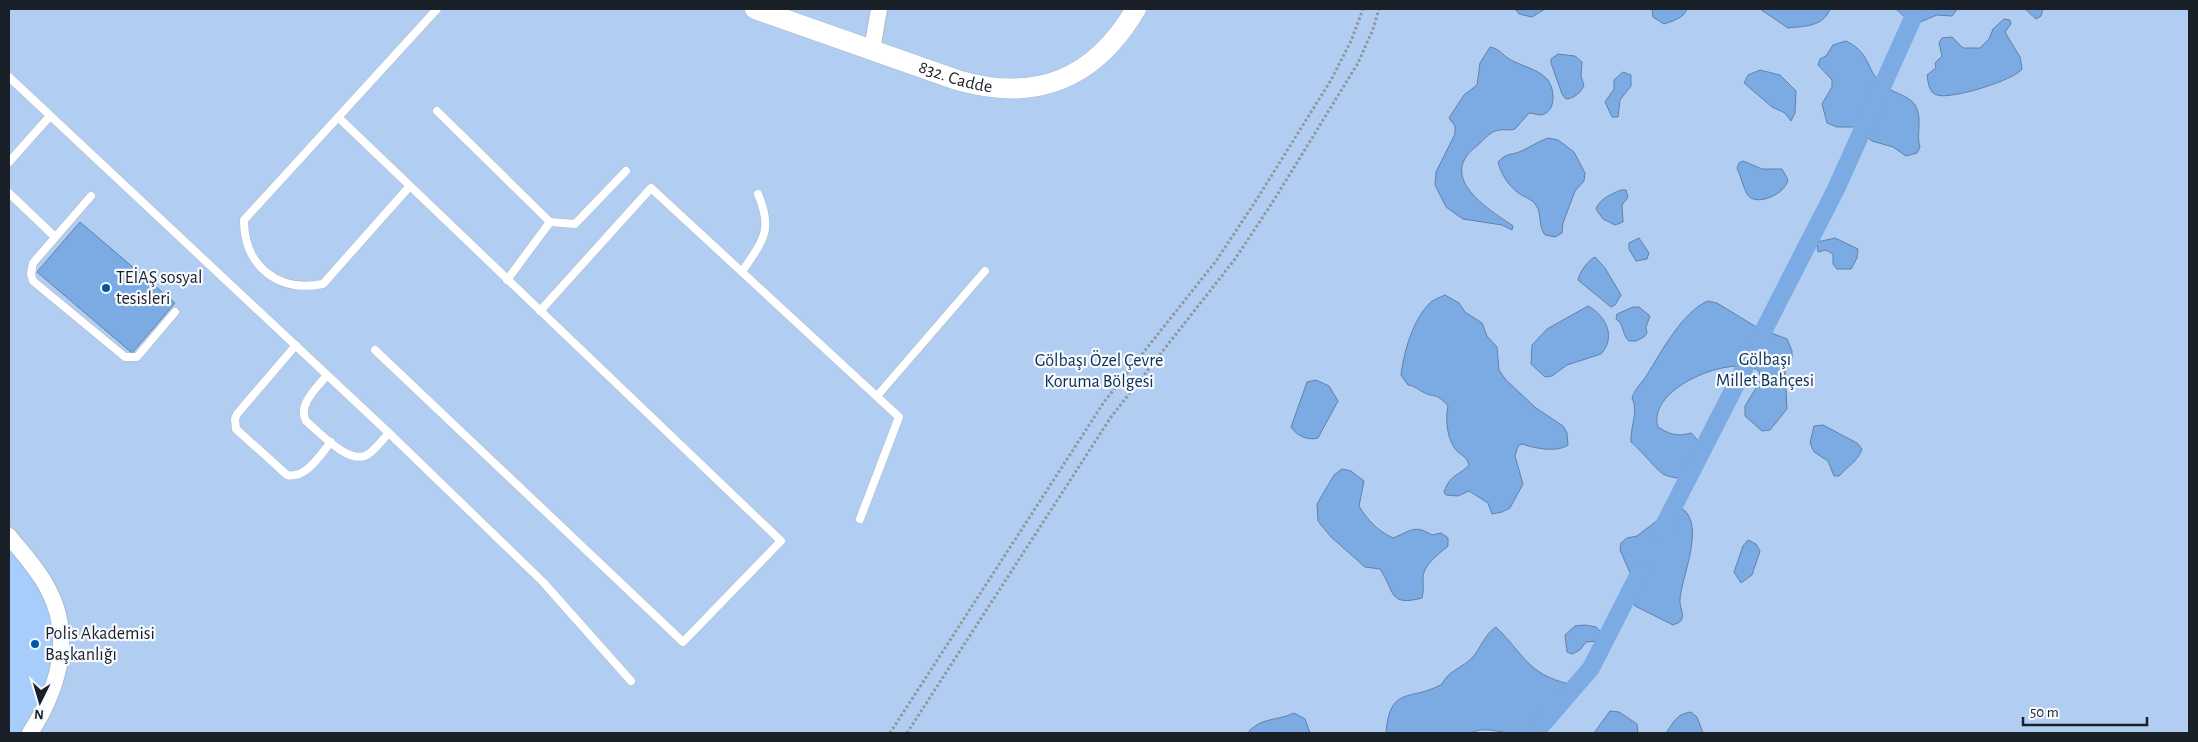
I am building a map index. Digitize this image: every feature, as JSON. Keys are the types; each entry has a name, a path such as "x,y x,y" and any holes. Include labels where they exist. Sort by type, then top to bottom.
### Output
{"street":[{"name":"832. Cadde","path":"755,9 978,86 1020,90 1043,86 1068,77 1092,64 1113,41 1136,9"},
{"path":"872,50 878,9"},
{"path":"9,536 48,588 57,609 62,632 61,656 57,676 49,699 30,733"}],"lane":[{"path":"409,187 323,284 312,286 291,285 262,270 250,252 245,236 244,220 437,9"},
{"path":"9,77 296,345 543,582 631,681"},
{"path":"437,110 550,222 575,224 626,171"},
{"path":"9,162 50,116"},
{"path":"338,117 781,541 683,642 375,350"},
{"path":"540,311 651,188 899,417 860,519"},
{"path":"9,193 55,237"},
{"path":"742,272 762,241 766,228 766,212 758,194"},
{"path":"91,196 33,263 31,274 33,281 121,355 130,358 137,357 175,312"},
{"path":"507,280 550,222"},
{"path":"876,396 984,271"},
{"path":"296,345 238,414 235,419 236,429 287,475 291,476 302,474 331,442"},
{"path":"327,375 304,405 303,413 306,421 349,455 362,457 369,454 389,433"}],"path":[{"path":"890,733 1104,402 1216,261 1257,199 1331,80 1351,41 1363,9"},
{"path":"907,733 1111,417 1235,259 1264,215 1358,63 1374,28 1379,9"}],"green space":[{"name":"Gölbaşı Özel Çevre Koruma Bölgesi","path":"9,9 2189,9 2189,733 9,733"}],"shaded area":[{"path":"1545,9 1532,17 1519,14 1516,10"},
{"path":"1652,9 1687,9 1681,17 1664,24 1653,17"},
{"path":"1760,9 1830,9 1823,19 1813,25 1788,28"},
{"path":"1896,9 1956,9 1956,11 1952,16 1937,15 1913,25"},
{"path":"2025,9 2043,9 2041,16 2036,19"},
{"path":"2004,19 2010,20 2011,24 2005,32 2020,57 2022,69 2008,78 1968,92 1944,96 1934,94 1929,87 1927,75 1936,68 1935,63 1942,56 1939,43 1942,38 1952,37 1963,48 1980,48 1989,39 1993,29"},
{"path":"1846,41 1861,52 1879,81 1886,87 1908,98 1915,105 1919,119 1920,147 1917,153 1906,156 1893,147 1872,141 1854,127 1837,127 1827,123 1822,104 1832,87 1832,80 1818,65 1820,59 1826,56 1833,45"},
{"path":"1490,47 1543,76 1550,83 1553,94 1552,105 1546,113 1541,115 1529,113 1515,129 1499,130 1490,134 1466,156 1462,167 1463,178 1468,189 1487,208 1513,226 1512,230 1502,225 1463,219 1446,207 1435,185 1436,172 1455,134 1455,126 1449,118 1464,95 1477,85 1480,63"},
{"path":"1558,54 1575,56 1582,62 1581,76 1584,86 1572,98 1566,99 1562,94 1551,63 1551,59"},
{"path":"1760,70 1780,75 1796,91 1795,113 1791,121 1785,113 1772,107 1744,83 1748,75"},
{"path":"1623,72 1631,75 1631,86 1620,100 1618,117 1612,117 1605,102 1614,89 1614,80"},
{"path":"1548,138 1558,140 1574,152 1585,173 1584,181 1575,191 1563,223 1562,233 1555,237 1545,235 1541,228 1536,205 1509,184 1503,176 1498,162 1505,156 1522,151"},
{"path":"1743,161 1762,169 1782,169 1788,180 1785,186 1781,191 1769,198 1756,200 1751,198 1747,194 1737,168 1739,163"},
{"path":"1621,190 1626,190 1628,197 1622,205 1623,222 1615,225 1603,219 1596,209 1603,199"},
{"name":"TEİAŞ sosyal tesisleri","path":"80,222 175,303 132,353 37,272"},
{"path":"1639,238 1649,253 1647,259 1636,261 1629,249 1629,243"},
{"path":"1835,238 1858,249 1857,258 1851,269 1837,269 1833,264 1833,254 1826,250 1818,252 1817,242"},
{"path":"1595,257 1605,268 1621,295 1615,305 1611,307 1578,280 1584,267"},
{"path":"1445,295 1459,303 1465,312 1482,323 1487,336 1497,347 1499,370 1506,380 1536,408 1563,426 1567,433 1568,445 1558,449 1538,448 1522,444 1518,446 1515,456 1523,484 1510,508 1502,512 1492,514 1488,503 1469,491 1458,496 1446,495 1444,492 1446,486 1452,478 1469,465 1466,458 1453,446 1449,435 1447,423 1448,406 1438,397 1408,385 1401,375 1404,356 1414,326 1431,302"},
{"path":"1708,301 1717,303 1758,328 1787,339 1792,351 1792,358 1785,371 1787,409 1770,430 1762,431 1745,416 1745,406 1761,380 1759,371 1747,367 1731,367 1712,371 1678,387 1665,399 1658,413 1658,427 1673,434 1691,433 1699,444 1701,457 1698,471 1695,475 1685,479 1678,478 1662,473 1631,442 1635,408 1632,398 1673,333 1690,314"},
{"path":"1588,306 1600,315 1607,328 1608,341 1606,348 1601,354 1567,365 1552,376 1545,377 1531,364 1532,345 1547,329"},
{"path":"1633,307 1639,307 1650,316 1646,327 1647,333 1644,337 1636,341 1629,341 1619,321 1616,319 1617,314"},
{"path":"1316,380 1329,386 1338,401 1318,438 1310,439 1300,435 1291,427 1307,382"},
{"path":"1823,425 1857,443 1862,449 1855,460 1839,476 1834,476 1828,461 1814,452 1810,443 1814,426"},
{"path":"1342,469 1351,471 1364,481 1359,506 1378,529 1393,538 1416,529 1432,535 1441,533 1448,538 1448,546 1432,560 1424,573 1422,598 1411,600 1398,599 1380,569 1365,567 1331,537 1318,521 1317,504 1334,475"},
{"path":"1683,509 1689,517 1692,527 1692,539 1680,599 1682,618 1680,622 1673,625 1635,606 1632,599 1631,575 1620,550 1621,543 1627,538 1637,536 1667,513"},
{"name":"Polis Akademisi Başkanlığı","path":"9,536 35,569 61,632 30,733 9,733"},
{"path":"1748,540 1756,544 1760,551 1752,575 1741,583 1734,572 1743,546"},
{"path":"1575,626 1596,627 1603,634 1599,641 1586,642 1580,650 1572,654 1567,652 1565,635"},
{"path":"1496,627 1535,668 1544,675 1569,684 1568,694 1543,717 1531,732 1516,734 1493,730 1478,730 1471,733 1386,733 1388,718 1392,707 1397,701 1442,684 1451,673 1472,658 1488,634"},
{"path":"1610,711 1619,712 1637,724 1638,733 1594,733"},
{"path":"1691,712 1697,717 1703,733 1666,733 1673,722 1682,715"},
{"path":"1294,713 1305,719 1310,733 1249,733 1260,723"}],"waterway":[{"path":"1661,531 1836,189 1917,9"},
{"path":"1535,733 1591,668 1641,570"}],"place":[{"name":"TEİAŞ sosyal tesisleri","path":"106,288"},
{"name":"Polis Akademisi Başkanlığı","path":"35,644"}],"park label":[{"name":"Gölbaşı Millet Bahçesi","path":"1765,370"}]}
